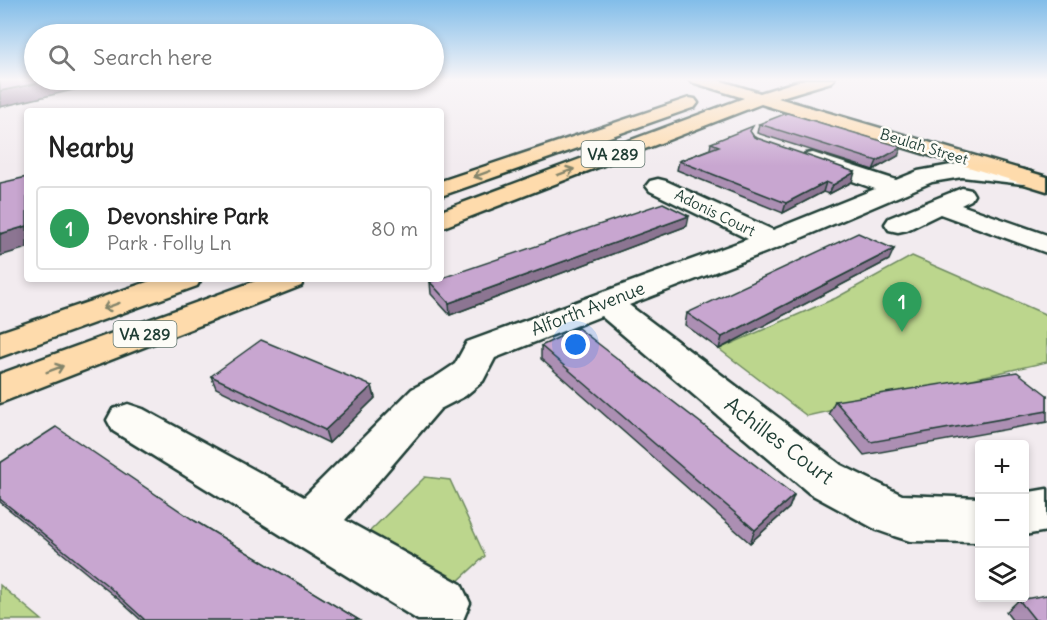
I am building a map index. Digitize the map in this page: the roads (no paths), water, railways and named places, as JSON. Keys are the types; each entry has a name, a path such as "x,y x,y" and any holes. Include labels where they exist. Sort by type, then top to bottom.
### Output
{"main road":[{"path":"636,120 663,108"},
{"name":"VA 289","path":"444,188 670,108"},
{"name":"VA 289","path":"444,219 714,115 727,108"},
{"path":"714,115 769,108"},
{"name":"Beulah Street","path":"843,108 1047,167"},
{"path":"847,108 857,113"},
{"name":"Beulah Street","path":"849,108 958,157 1047,184"},
{"name":"VA 289","path":"0,345 178,282"},
{"name":"VA 289","path":"0,389 282,282"}],"street":[{"name":"Alforth Avenue","path":"926,176 937,166 980,148"},
{"path":"791,151 896,188"},
{"name":"Alforth Avenue","path":"309,525 426,399 451,386 470,372 480,350 772,240 926,176 962,170 1023,177"},
{"name":"Adonis Court","path":"658,186 772,240"},
{"path":"898,224 941,206 978,186"},
{"path":"941,206 1047,245"},
{"name":"Achilles Court","path":"604,302 825,479 894,515 909,519 975,520"},
{"path":"128,420 442,603"},
{"path":"1029,513 1047,510"}],"place":[{"name":"Devonshire Park","path":"902,332"}]}
